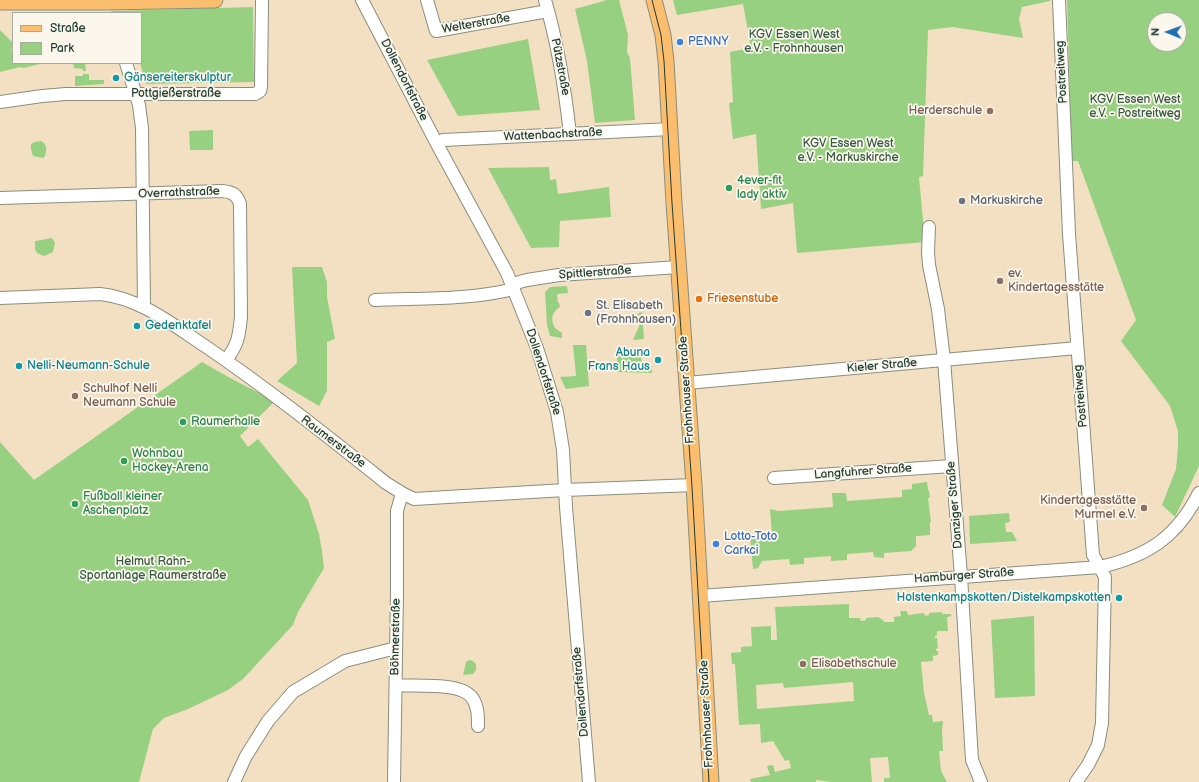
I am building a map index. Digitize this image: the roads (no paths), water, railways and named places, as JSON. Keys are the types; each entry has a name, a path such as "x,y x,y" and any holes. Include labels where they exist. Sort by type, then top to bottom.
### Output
{"main road":[{"path":"0,2 215,0"},
{"name":"Frohnhauser Straße","path":"654,0 664,35 694,485 711,782"}],"street":[{"name":"Pottgießerstraße","path":"0,102 42,96 119,94 255,94 260,92 261,87 262,0"},
{"name":"Dollendorfstraße","path":"362,0 513,287 537,348 557,412 563,450 588,782"},
{"name":"Welterstraße","path":"427,0 436,31 547,6"},
{"name":"Postreitweg","path":"1059,0 1068,234 1093,555 1104,577 1102,723 1098,745 1088,765 1076,782"},
{"name":"Pützstraße","path":"547,6 565,88 570,134"},
{"path":"126,64 137,94 142,128 144,307"},
{"name":"Wattenbachstraße","path":"437,144 443,140 670,129"},
{"name":"Overrathstraße","path":"0,198 230,192 235,194 238,198 240,228 241,317 240,333 235,348 226,360"},
{"name":"Danziger Straße","path":"929,227 929,265 938,309 944,360 961,576 972,760 981,782"},
{"name":"Spittlerstraße","path":"375,300 494,294 527,280 560,275 679,268"},
{"name":"Raumerstraße","path":"0,298 100,294 113,295 144,307 226,360 386,482 414,499 565,490 694,485"},
{"name":"Kieler Straße","path":"687,382 1077,348"},
{"name":"Langfuhrer Straße","path":"774,478 952,466"},
{"name":"Böhmerstraße","path":"394,782 397,511 402,493"},
{"name":"Hamburger Straße","path":"700,596 1100,567 1132,558 1155,546 1179,525 1190,510 1199,493"},
{"path":"234,782 246,756 268,722 293,692 345,661 396,648"},
{"path":"396,685 448,687 467,693 473,698 478,710 478,726"}],"tram line":[{"path":"652,0 661,35 664,61 672,203 692,487 709,782"}],"place":[{"name":"PENNY","path":"680,42"},
{"name":"Gänsereiterskulptur","path":"116,78"},
{"name":"Herderschule","path":"990,111"},
{"name":"4ever-fit lady aktiv","path":"729,188"},
{"name":"Markuskirche","path":"962,201"},
{"name":"ev. Kindertagesstätte","path":"1000,281"},
{"name":"Friesenstube","path":"699,299"},
{"name":"St. Elisabeth (Frohnhausen)","path":"588,313"},
{"name":"Gedenktafel","path":"137,326"},
{"name":"Abuna Frans Haus","path":"658,360"},
{"name":"Nelli-Neumann-Schule","path":"19,366"},
{"name":"Schulhof Nelli Neumann Schule","path":"75,396"},
{"name":"Raumerhalle","path":"183,422"},
{"name":"Wohnbau Hockey-Arena","path":"124,461"},
{"name":"Fußball kleiner Aschenplatz","path":"75,504"},
{"name":"Kindertagesstätte Murmel e.V.","path":"1144,508"},
{"name":"Lotto-Toto Carkci","path":"716,544"},
{"name":"Holstenkampskotten/Distelkampskotten","path":"1119,598"},
{"name":"Elisabethschule","path":"803,664"}],"park label":[{"name":"KGV Essen West e.V. - Frohnhausen","path":"794,42"},
{"name":"KGV Essen West e.V. - Postreitweg","path":"1135,107"},
{"name":"KGV Essen West e.V. - Markuskirche","path":"848,151"},
{"name":"Helmut Rahn- Sportanlage Raumerstraße","path":"153,569"}]}
